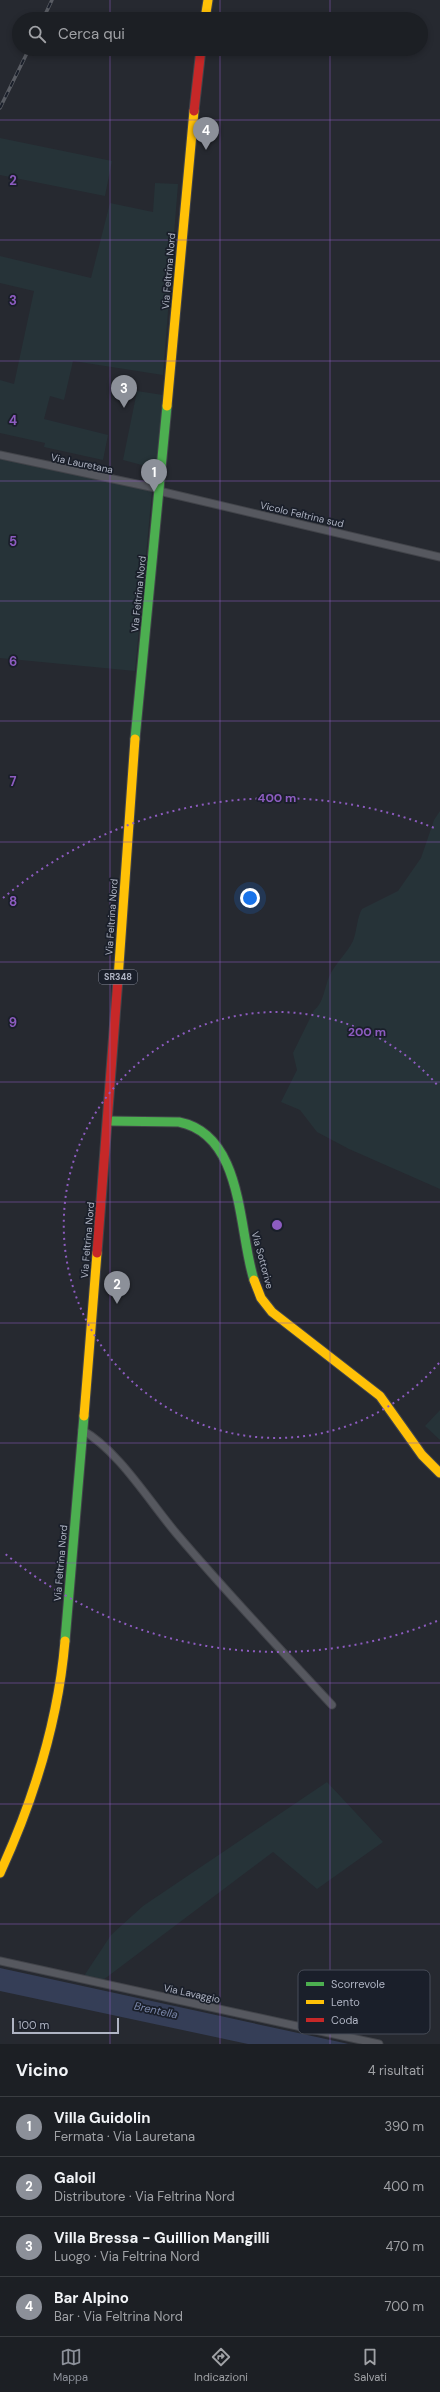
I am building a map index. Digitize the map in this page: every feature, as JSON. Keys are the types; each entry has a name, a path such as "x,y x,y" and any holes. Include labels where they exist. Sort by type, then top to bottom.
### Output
{"main road":[{"path":"206,12 208,0"},
{"name":"Via Feltrina Nord","path":"0,1873 36,1786 48,1744 64,1653 108,1120 134,746 160,490 188,166 200,56"},
{"name":"Via Sottorive","path":"108,1120 185,1124 208,1134 218,1145 228,1166 253,1273 261,1298 272,1312 380,1396 422,1455 440,1473"}],"street":[{"name":"Via Lauretana","path":"0,456 160,490"},
{"name":"Vicolo Feltrina sud","path":"160,490 440,557"},
{"path":"82,1430 101,1444 129,1475 237,1604 332,1705"},
{"name":"Via Lavaggio","path":"0,1961 298,2026"},
{"name":"Via Lavaggio","path":"333,2034 379,2044"}],"shaded area":[{"path":"0,138 112,161 105,196 0,175"},
{"path":"155,183 178,184 163,375 73,361 64,400 50,396 44,419 108,435 103,460 44,447 45,443 0,433 0,380 14,384 34,291 0,283 0,256 91,278 110,203 153,212"},
{"path":"137,391 163,395 157,469 123,460"},
{"path":"0,459 152,491 135,671 0,658"},
{"path":"440,811 440,1189 349,1149 317,1132 300,1110 281,1102 297,1070 293,1053 314,1010 322,1000 331,972 353,941 362,909 398,891 421,858 434,820"},
{"path":"440,1410 440,1440 425,1426"},
{"path":"327,1782 383,1842 317,1889 273,1852 103,1980 84,1976 111,1935 143,1906"}],"water":[{"name":"Brentella","path":"0,1968 348,2044 248,2044 0,1991"}],"railway":[{"path":"46,12 52,0"},
{"path":"0,108 26,56"}],"traffic: fast":[{"path":"135,739 167,406"},
{"path":"108,1121 179,1122 200,1130 216,1145 227,1165 235,1187 254,1280"},
{"path":"65,1641 84,1416"}],"traffic: slow":[{"path":"206,12 208,0"},
{"path":"167,406 194,111"},
{"path":"118,979 135,739"},
{"path":"84,1416 97,1253"},
{"path":"254,1280 261,1298 272,1312 380,1396 422,1455 440,1473"},
{"path":"0,1873 24,1817 43,1760 57,1701 65,1641"}],"traffic: jam":[{"path":"194,111 200,56"},
{"path":"97,1253 118,979"}],"place":[{"name":"Bar Alpino","path":"206,150"},
{"name":"Villa Bressa - Guillion Mangilli","path":"124,408"},
{"name":"Villa Guidolin","path":"154,492"},
{"name":"Galoil","path":"117,1304"}]}
